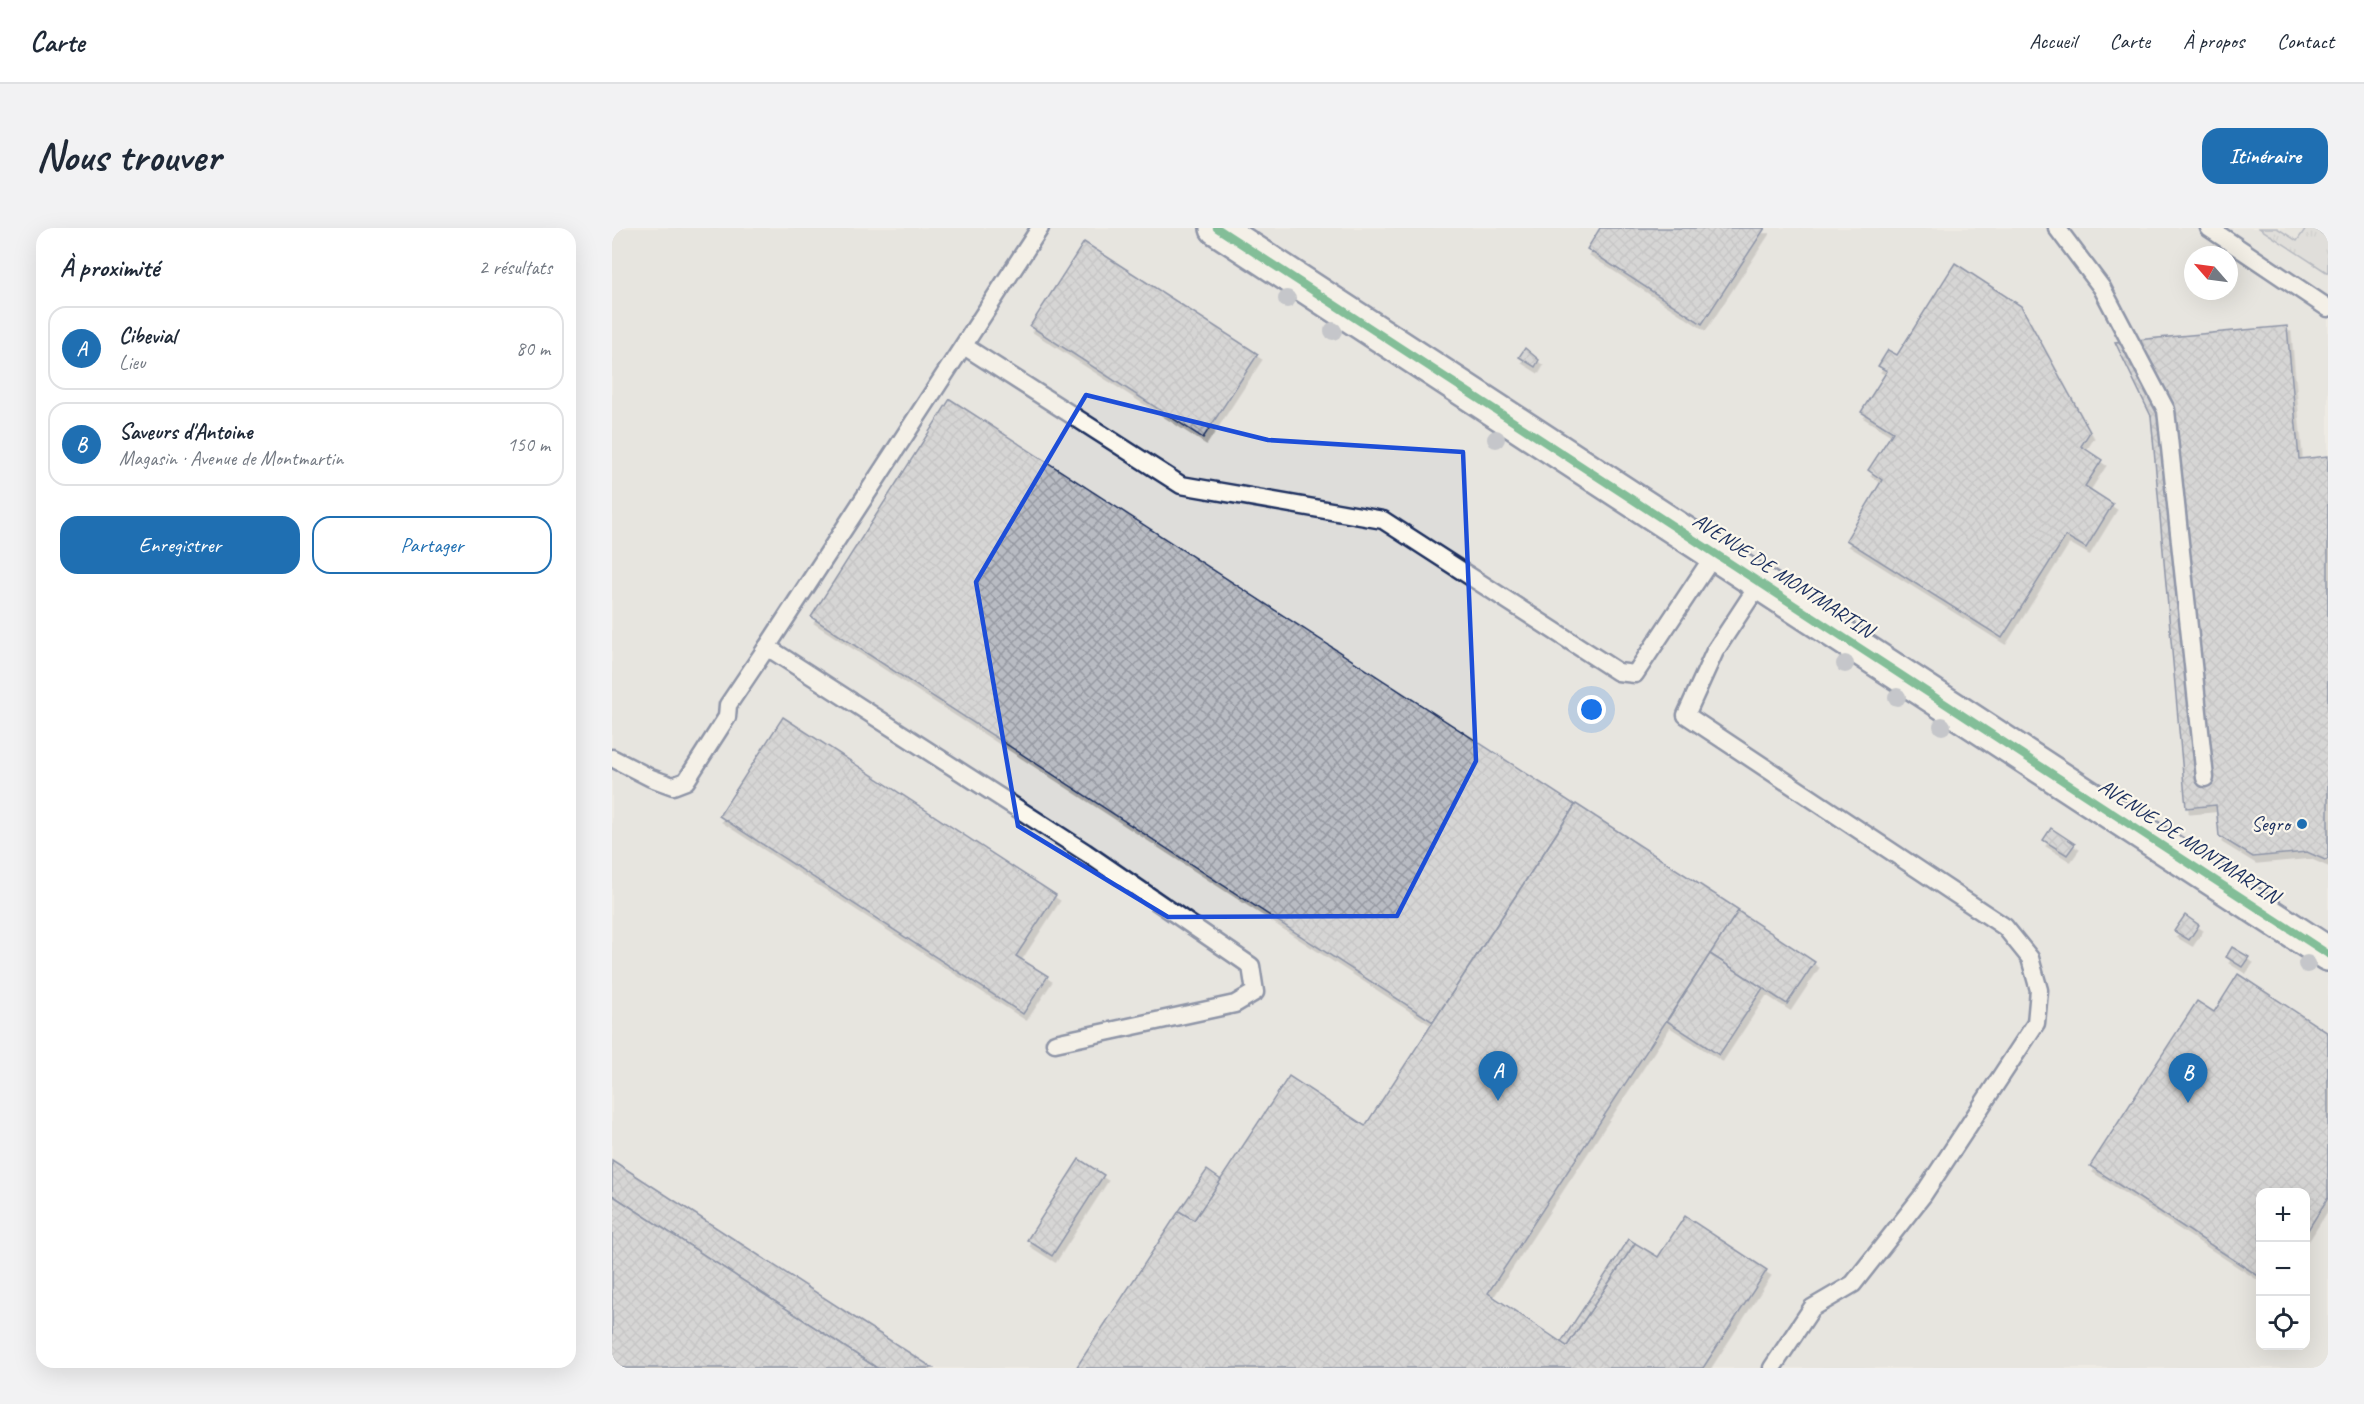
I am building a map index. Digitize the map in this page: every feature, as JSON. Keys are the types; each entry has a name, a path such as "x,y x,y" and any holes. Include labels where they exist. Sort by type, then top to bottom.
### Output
{"street":[{"name":"AVENUE DE MONTMARTIN","path":"1217,228 1761,581 2328,954"}],"lane":[{"path":"612,758 651,778 673,786 686,780 728,717 728,705 1040,228"},
{"path":"2057,228 2103,288 2166,410 2205,778"},
{"path":"2209,228 2328,308"},
{"path":"964,345 1181,485 1383,520 1618,672 1635,674 1716,552"},
{"path":"1761,581 1715,651 1686,715 2005,927 2030,958 2039,990 2036,1023 1923,1195 1853,1284 1812,1308 1772,1368"},
{"path":"767,647 1085,852 1251,966 1255,992 1235,1004 1055,1044"}],"highlighted area":[{"path":"1086,395 1268,440 1463,452 1476,761 1397,916 1168,917 1018,826 976,582"}],"shaded area":[{"path":"612,228 2328,228 2328,1368 612,1368"}],"green space":[{"path":"2259,228 2277,228 2297,241 2306,228 2314,228 2328,237 2328,273"}],"building":[{"path":"1600,228 1765,228 1702,324 1587,249"},
{"path":"1084,242 1258,354 1203,438 1030,326"},
{"path":"1955,263 2021,306 2090,432 2081,446 2102,460 2085,486 2113,504 2086,548 2066,536 2002,638 1846,540 1882,480 1868,470 1893,432 1861,412 1887,371 1878,366 1888,350 1897,355"},
{"path":"2287,326 2299,459 2328,456 2328,859 2325,860 2307,852 2253,857 2219,836 2216,805 2186,808 2151,416 2115,342"},
{"path":"1525,348 1539,360 1535,367 1519,357"},
{"path":"950,399 1575,805 1433,1022 811,617"},
{"path":"783,717 1056,895 1016,956 1048,976 1023,1014 719,816"},
{"path":"1576,804 1739,910 1488,1293 1567,1346 1635,1243 1658,1257 1685,1216 1767,1270 1703,1368 1076,1368 1179,1211 1194,1220 1289,1076 1365,1126"},
{"path":"2051,828 2075,844 2067,855 2043,840"},
{"path":"1738,911 1815,962 1787,1004 1710,954"},
{"path":"2185,915 2199,925 2189,940 2174,931"},
{"path":"2232,947 2249,957 2242,967 2226,957"},
{"path":"1710,954 1763,988 1719,1055 1667,1021"},
{"path":"2238,974 2328,1033 2328,1198 2310,1227 2310,1188 2256,1188 2256,1274 2090,1166 2197,1001 2214,1012"},
{"path":"1079,1159 1104,1175 1052,1256 1027,1240"},
{"path":"612,1160 933,1368 877,1368 612,1195"},
{"path":"1207,1170 1221,1180 1194,1220 1179,1211"},
{"path":"612,1195 877,1368 612,1368"},
{"path":"1629,1239 1635,1243 1567,1346 1561,1342"}],"cycle path":[{"path":"1217,228 2328,954"}],"place":[{"name":"Segro","path":"2302,824"},
{"name":"Cibevial","path":"1498,1101"},
{"name":"Saveurs d'Antoine","path":"2188,1103"}]}
